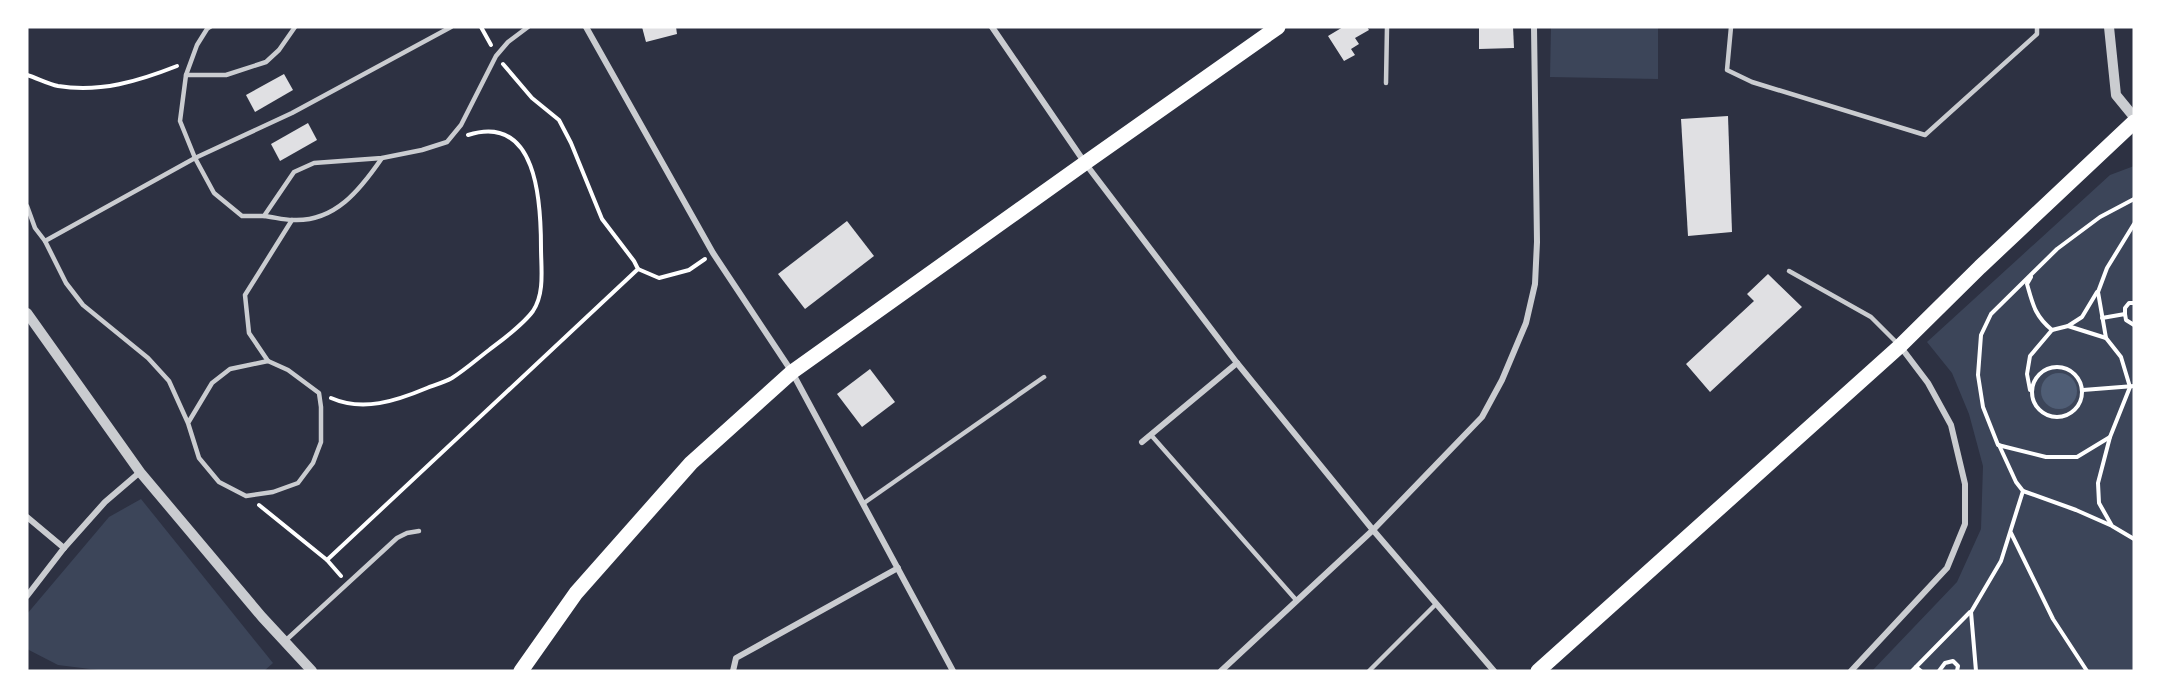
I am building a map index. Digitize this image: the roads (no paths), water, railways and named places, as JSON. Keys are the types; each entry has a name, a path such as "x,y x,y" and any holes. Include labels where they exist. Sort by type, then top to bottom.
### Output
{"highway":[{"path":"521,671 576,594 691,463 792,372 1276,28"},
{"path":"1538,671 1900,346 2134,122"}],"street":[{"path":"586,27 713,253 792,372 953,671"},
{"path":"992,27 1085,163 1236,363 1373,530 1494,671"},
{"path":"1221,671 1373,530 1482,417 1502,380 1526,323 1535,284 1537,242 1534,27"},
{"path":"2109,27 2116,95 2134,117"},
{"path":"27,313 140,471 284,642 312,671"},
{"path":"1851,671 1947,568 1965,524 1965,484 1951,424 1928,383 1900,346"},
{"path":"1142,442 1236,363"},
{"path":"27,596 105,502 140,471"},
{"path":"27,517 64,549"},
{"path":"733,671 736,658 898,568"}],"lane":[{"path":"210,27 197,45 186,75 180,121 195,158 214,193 242,216 292,220 308,219 329,213 347,201 365,182 382,158"},
{"path":"186,75 226,75 266,62 279,50 295,27"},
{"path":"45,241 195,158 292,113 451,27"},
{"path":"264,216 294,172 314,163 382,158 447,142 461,125 496,56 508,42 528,27"},
{"path":"1386,83 1387,27"},
{"path":"1731,27 1728,70 1752,82 1925,135 2037,33 2037,27"},
{"path":"27,206 35,228 45,241 66,283 83,305 148,358 169,381 188,423 199,458 219,482 246,496 273,492 298,483 313,463 321,442 319,393 288,370 268,361 249,333 244,295 292,220"},
{"path":"1789,271 1871,317 1900,346"},
{"path":"188,423 212,383 230,369 268,361"},
{"path":"864,503 1044,377"},
{"path":"1151,435 1297,601"},
{"path":"284,642 397,538 419,531"},
{"path":"1370,671 1436,604"}]}
